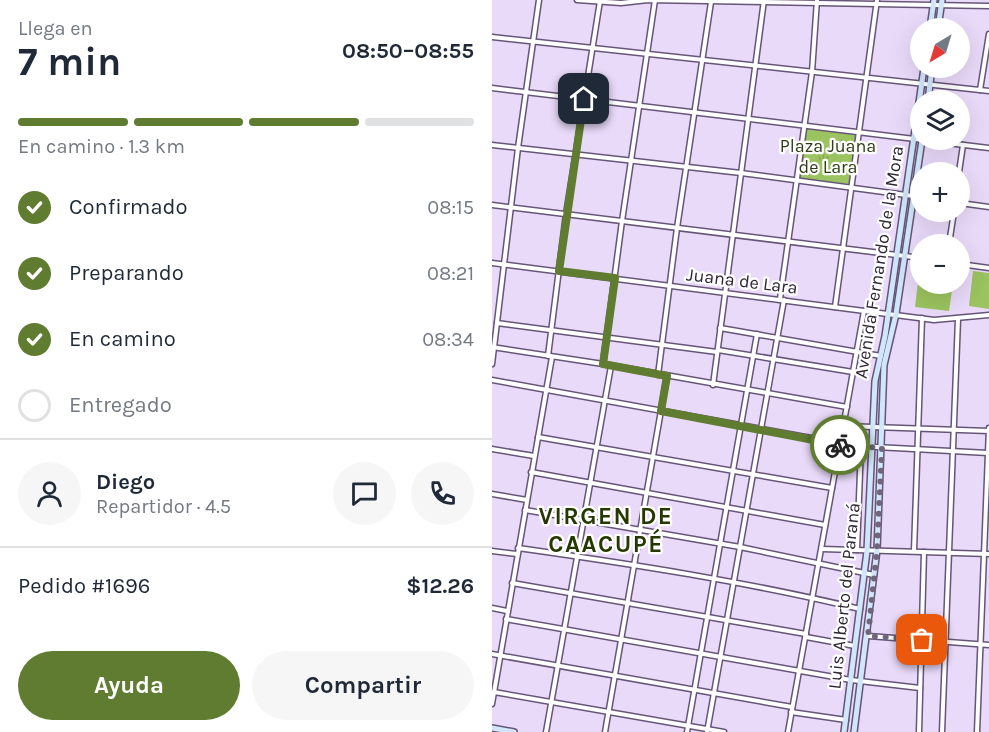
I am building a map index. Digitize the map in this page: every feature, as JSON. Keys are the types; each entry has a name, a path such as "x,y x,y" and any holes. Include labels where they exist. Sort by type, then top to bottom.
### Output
{"main road":[{"path":"931,18 933,3"},
{"path":"939,18 941,3"},
{"name":"Avenida Fernando de la Mora","path":"921,90 923,78"},
{"path":"929,90 931,78"},
{"name":"Avenida Fernando de la Mora","path":"873,426 874,381 888,314 911,150"},
{"name":"Avenida Fernando de la Mora","path":"854,732 868,636 877,550 885,365 896,314 910,222"},
{"name":"Luis Alberto del Paraná","path":"844,732 867,551 873,426"},
{"path":"492,728 514,732"}],"street":[{"path":"492,364 518,148 539,0"},
{"path":"577,0 630,3 655,0 877,2 989,6"},
{"path":"603,364 655,0"},
{"path":"492,704 546,390 566,214 600,1"},
{"path":"658,375 694,111 713,1"},
{"path":"713,385 764,1"},
{"path":"707,730 782,299 812,72 817,2"},
{"path":"835,307 877,2"},
{"path":"980,90 989,34"},
{"path":"492,37 989,91"},
{"path":"492,88 910,139"},
{"path":"492,145 741,173 910,196"},
{"path":"970,146 989,148"},
{"path":"970,204 989,207"},
{"path":"492,205 910,257"},
{"name":"Juana de Lara","path":"492,262 934,320 989,315"},
{"path":"970,265 989,268"},
{"path":"788,732 864,311"},
{"path":"914,551 922,318"},
{"path":"942,732 958,319"},
{"path":"496,323 754,355 853,372"},
{"path":"720,328 880,356"},
{"path":"687,732 757,334"},
{"path":"493,347 847,407"},
{"path":"546,732 611,366"},
{"path":"605,732 667,376"},
{"path":"492,380 839,444 988,453"},
{"path":"844,426 989,429 987,554 980,645 977,732"},
{"path":"538,436 832,488"},
{"path":"857,551 861,446"},
{"path":"492,449 534,456"},
{"path":"531,472 825,525"},
{"path":"492,494 527,500"},
{"path":"525,510 740,547 874,575"},
{"path":"518,548 714,580 812,598 860,610"},
{"path":"822,549 987,554"},
{"path":"492,550 517,554"},
{"path":"919,732 924,552"},
{"path":"512,583 727,620 855,646"},
{"path":"492,608 507,611"},
{"path":"506,619 721,656 799,672 920,688"},
{"path":"868,636 989,645"},
{"path":"492,654 695,689 846,720"},
{"path":"494,692 724,732"}],"green space":[{"name":"Plaza Juana de Lara","path":"806,128 856,134 849,184 799,178"},
{"path":"973,271 989,273 989,309 969,306"},
{"path":"917,294 952,294 949,311 915,307"}],"way so far":[{"path":"840,445 882,448 877,550 868,636 922,640"}],"district":[{"name":"VIRGEN DE CAACUPÉ","path":"606,530"}],"route":[{"path":"584,99 559,271 615,278 603,364 667,376 661,411 840,445"}]}
